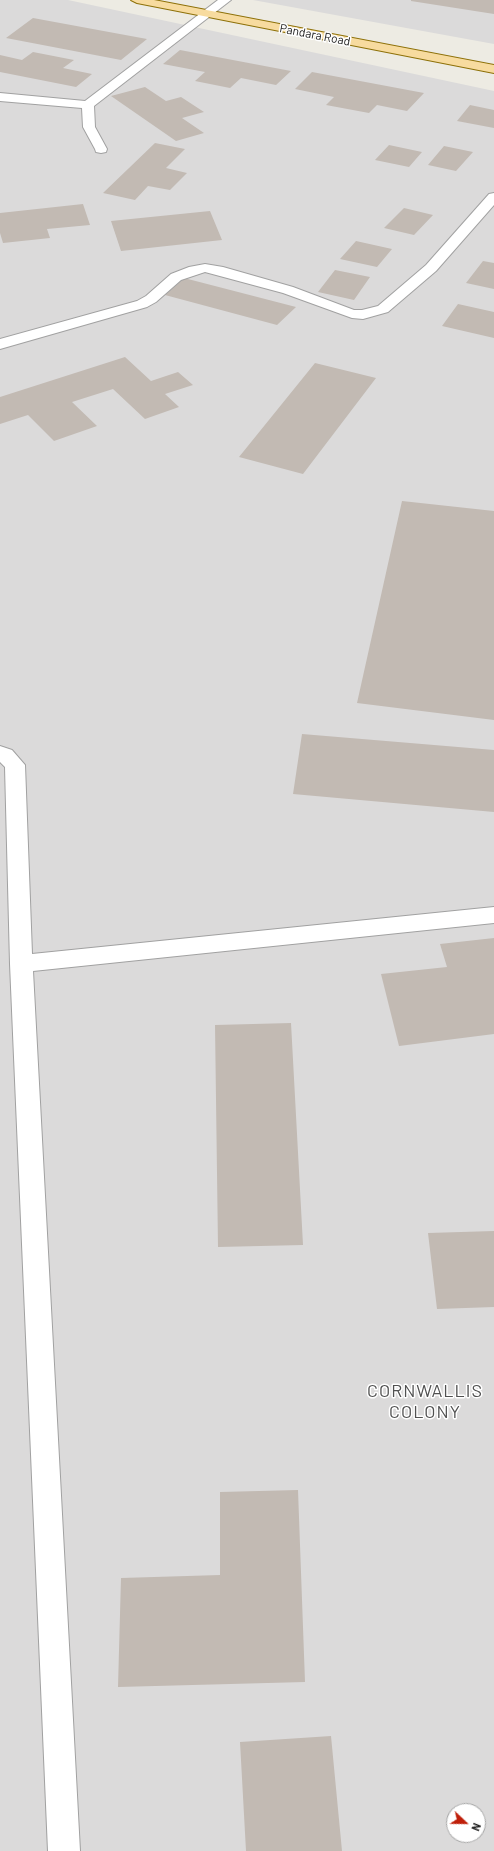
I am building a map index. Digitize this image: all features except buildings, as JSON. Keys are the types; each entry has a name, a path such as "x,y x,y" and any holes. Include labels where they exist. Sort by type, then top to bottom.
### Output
{"main road":[{"name":"Pandara Road","path":"137,0 494,69"},
{"name":"Pandara Road","path":"189,0 221,3 448,48"}],"street":[{"path":"0,97 88,105 209,14 221,3"},
{"path":"88,105 89,127 101,149"},
{"path":"0,344 142,304 151,299 176,277 194,270 205,268 218,270 288,290 352,314 363,315 383,309 431,268 494,197"},
{"path":"0,753 5,755 15,765 22,964 64,1851"},
{"path":"22,964 494,915"}],"shaded area":[{"path":"0,0 68,0 494,91 494,1851 0,1851"},
{"path":"253,0 494,0 494,44"}],"district":[{"name":"CORNWALLIS COLONY","path":"425,1401"}]}
